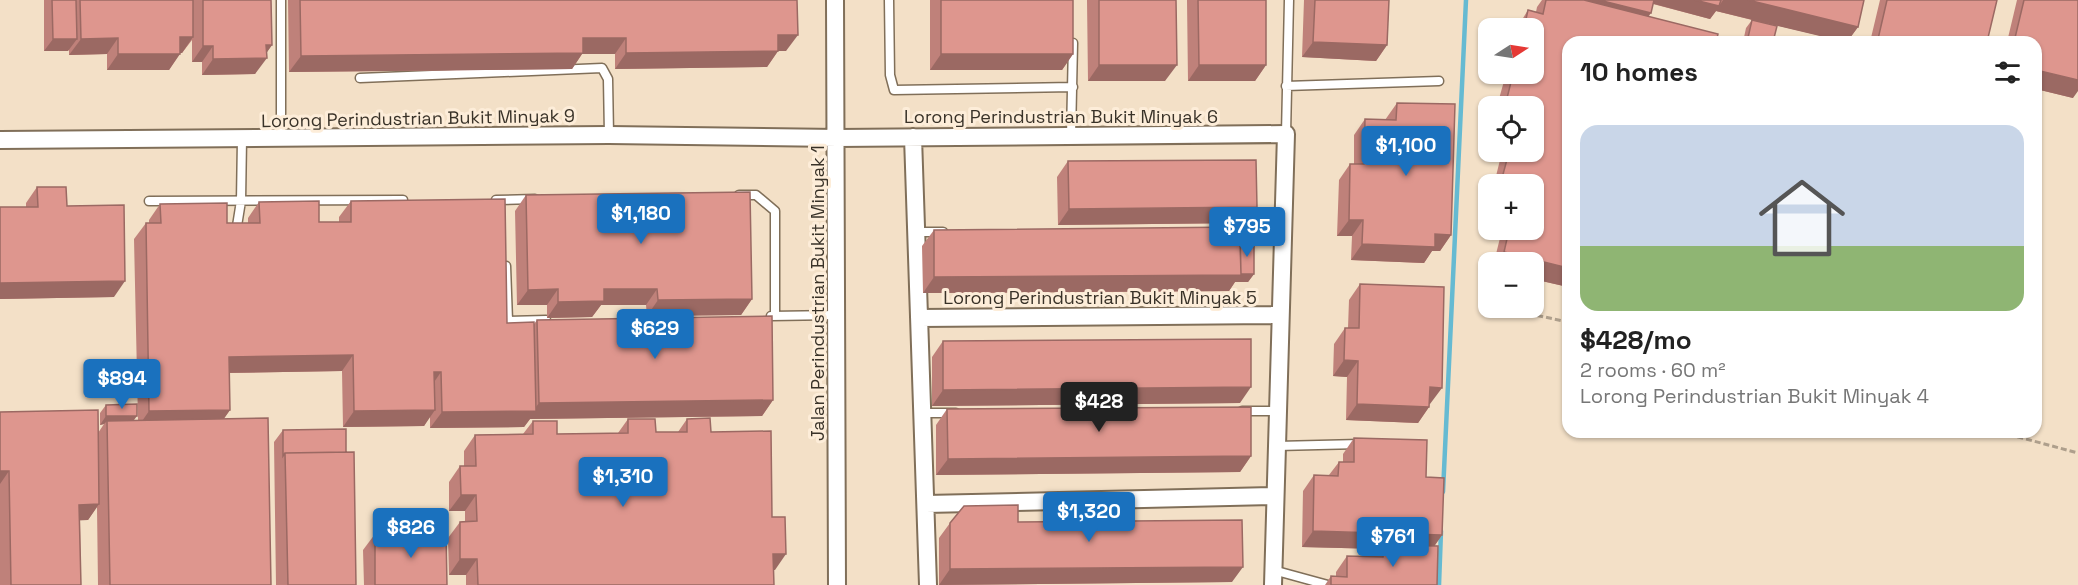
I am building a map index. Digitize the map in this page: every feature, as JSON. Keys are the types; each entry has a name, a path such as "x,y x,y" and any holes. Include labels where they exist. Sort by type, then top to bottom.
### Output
{"street":[{"name":"Jalan Perindustrian Bukit Minyak 1","path":"835,0 837,585"},
{"name":"Lorong Perindustrian Bukit Minyak 6","path":"837,138 1286,134"},
{"path":"1273,578 1286,134"},
{"name":"Lorong Perindustrian Bukit Minyak 9","path":"0,140 609,135 837,138"},
{"path":"914,137 928,585"},
{"name":"Lorong Perindustrian Bukit Minyak 5","path":"919,318 1280,315"},
{"path":"926,504 1275,496"}],"lane":[{"path":"281,0 281,139"},
{"path":"889,0 890,75 894,90 1073,87"},
{"path":"1286,134 1289,0"},
{"path":"1071,136 1073,34"},
{"path":"360,78 602,68 608,79 609,135"},
{"path":"1286,86 1439,81"},
{"path":"237,226 241,201 242,139"},
{"path":"734,195 756,195 775,211 775,316"},
{"path":"480,200 550,199"},
{"path":"149,201 408,200"},
{"path":"504,200 505,211"},
{"path":"916,232 952,232"},
{"path":"1224,234 1283,235"},
{"path":"506,255 508,321 554,320"},
{"path":"764,316 837,315"},
{"path":"1230,411 1278,411"},
{"path":"922,413 970,413"},
{"path":"1276,446 1368,443"},
{"path":"1273,578 1328,585"}],"path":[{"path":"1544,317 1562,321"},
{"path":"2022,438 2078,453"}],"building":[{"path":"52,0 76,0 77,39 53,39"},
{"path":"80,0 193,0 193,37 180,37 180,54 118,54 118,38 81,39"},
{"path":"203,0 271,0 272,45 266,45 267,58 213,59 213,46 203,46"},
{"path":"300,0 797,0 798,35 778,35 778,51 626,53 626,38 583,38 583,53 301,56"},
{"path":"941,0 1073,0 1073,54 941,54"},
{"path":"1099,0 1176,0 1177,65 1099,65"},
{"path":"1198,0 1266,0 1266,65 1199,65"},
{"path":"1315,0 1389,0 1387,45 1313,42"},
{"path":"1546,0 1584,0 1718,34 1718,36 1562,36 1562,266 1544,262 1544,252 1504,252 1507,240 1544,240 1544,174 1503,174 1506,162 1544,162 1544,96 1508,96 1510,84 1544,84 1544,18 1526,18 1528,10 1543,14"},
{"path":"1599,0 1654,0 1651,13"},
{"path":"1695,0 1721,0 1719,6"},
{"path":"1748,0 1864,0 1858,27"},
{"path":"1887,0 1997,0 1988,36 1879,36"},
{"path":"2024,0 2078,0 2078,80 2042,71 2042,36 2015,36"},
{"path":"1752,20 1777,26 1774,36 1748,36"},
{"path":"1397,103 1455,104 1451,235 1435,234 1435,247 1362,244 1363,220 1349,220 1350,164 1364,164 1365,119 1396,120"},
{"path":"1256,160 1257,207 1069,209 1068,161"},
{"path":"37,187 66,187 67,206 124,205 125,281 0,283 0,207 38,207"},
{"path":"750,192 752,299 658,300 657,289 604,289 604,301 558,302 558,289 528,290 526,195"},
{"path":"505,199 507,323 534,322 536,411 442,412 441,372 434,372 435,410 354,411 353,355 229,357 230,410 149,411 146,223 161,223 160,204 227,203 227,223 260,223 259,202 319,201 319,222 351,222 351,201"},
{"path":"1240,227 1241,275 934,277 934,230"},
{"path":"1240,242 1254,242 1254,274 1241,274"},
{"path":"1360,284 1444,287 1442,388 1430,387 1429,407 1357,404 1358,361 1344,360 1345,328 1359,328"},
{"path":"772,316 773,400 539,403 537,320"},
{"path":"1251,339 1251,387 943,390 943,341"},
{"path":"137,404 137,416 106,416 106,405"},
{"path":"1251,407 1251,456 948,459 947,409"},
{"path":"98,410 99,504 79,505 81,585 11,585 9,471 0,471 0,412"},
{"path":"268,418 271,585 110,585 107,421"},
{"path":"710,418 711,432 771,431 772,517 785,517 786,554 773,554 774,585 478,585 477,559 460,559 460,522 477,521 476,495 461,495 460,466 476,466 475,435 533,434 533,421 557,421 557,434 628,433 628,419 655,419 656,432 687,432 687,419"},
{"path":"346,429 346,452 285,453 283,456 283,430"},
{"path":"1354,438 1427,440 1426,477 1444,478 1442,535 1313,531 1314,475 1338,476 1339,462 1354,462"},
{"path":"354,452 356,585 288,585 285,453"},
{"path":"1018,505 1018,522 1242,520 1243,567 950,569 950,523 964,506"},
{"path":"446,533 447,585 375,585 375,534"},
{"path":"1384,545 1438,546 1437,585 1331,585 1331,576 1347,577 1347,556 1383,557"}],"waterway":[{"path":"1443,492 1466,0"},
{"path":"1439,585 1441,531"}]}
